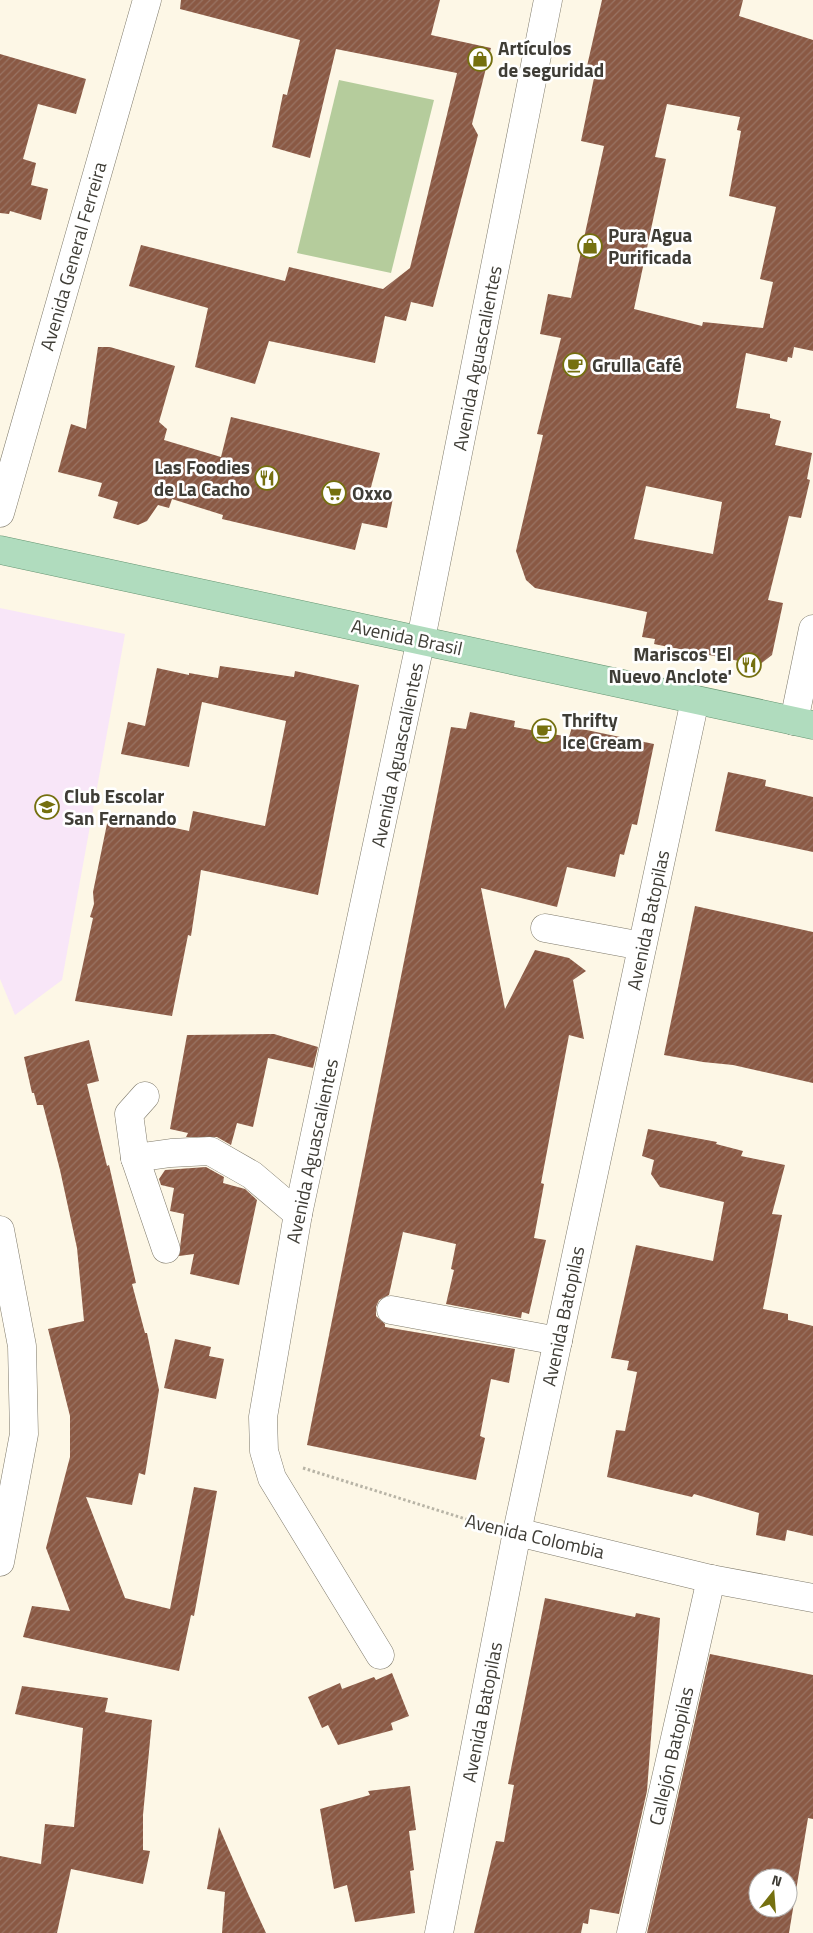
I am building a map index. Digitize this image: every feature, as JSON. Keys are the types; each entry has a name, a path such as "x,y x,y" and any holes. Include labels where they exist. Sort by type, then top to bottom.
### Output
{"main road":[{"name":"Avenida Brasil","path":"0,550 422,639 804,723"}],"street":[{"name":"Avenida General Ferreira","path":"0,513 147,0"},
{"name":"Avenida Aguascalientes","path":"380,1654 272,1478 264,1451 263,1417 298,1214 422,639 548,0"},
{"path":"804,723 813,629"},
{"name":"Avenida Batopilas","path":"439,1933 517,1532 695,700"},
{"path":"545,928 642,946"},
{"path":"145,1096 130,1114 135,1158 166,1249"},
{"path":"135,1158 171,1153 210,1151 252,1175 298,1214"},
{"path":"0,1230 22,1346 24,1434 0,1562"},
{"path":"391,1310 558,1341"},
{"name":"Avenida Colombia","path":"517,1532 711,1579 813,1598"},
{"name":"Callejón Batopilas","path":"631,1933 711,1579"}],"path":[{"name":"Avenida Colombia","path":"264,1451 297,1465 477,1524 517,1532"}],"shaded area":[{"name":"Club Escolar San Fernando","path":"0,608 125,634 62,980 15,1015 0,979"}],"green space":[{"path":"339,80 434,100 391,273 297,253"}],"building":[{"path":"181,0 440,0 431,35 491,48 472,124 478,135 433,307 411,302 406,321 385,316 375,363 269,341 255,384 195,367 208,308 129,286 141,245 285,281 289,267 383,289 410,268 457,73 336,49 310,158 272,147 283,94 287,95 300,40 180,9"},
{"path":"602,0 743,0 739,16 813,40 813,351 794,347 792,358 788,357 787,362 746,353 736,408 770,414 770,418 781,421 775,445 812,453 807,479 810,480 801,518 789,516 768,600 783,603 772,655 759,665 654,644 655,639 642,637 647,612 535,588 526,580 516,551 543,435 537,434 561,338 540,334 548,294 571,298 604,146 581,141 594,78 585,75","holes":["667,104 740,117 737,130 741,131 729,196 776,207 760,279 773,282 763,328 703,322 702,326 634,309 666,159 655,157","646,486 722,502 713,554 634,539"]},
{"path":"0,54 86,79 76,114 38,104 23,159 36,163 31,185 48,189 41,220 10,211 9,214 0,213"},
{"path":"98,347 110,347 175,366 159,422 167,429 164,440 221,457 231,417 380,453 370,491 393,498 387,528 362,523 355,550 222,519 223,515 172,499 169,508 158,505 147,521 138,525 113,518 118,502 98,496 102,483 58,472 71,424 86,429"},
{"path":"220,666 294,677 295,671 359,685 318,895 201,870 191,936 188,935 172,1016 75,1001 93,918 90,917 94,904 93,892 109,814 189,831 193,811 265,826 286,721 202,702 189,767 121,754 128,722 145,726 157,668 189,675 189,673 218,678"},
{"path":"470,712 515,721 514,727 569,737 572,727 654,744 637,825 632,824 624,855 620,854 615,877 567,867 557,907 481,888 505,1009 535,950 569,958 586,971 573,980 584,1039 569,1035 541,1183 544,1184 534,1238 546,1240 529,1314 522,1312 521,1318 446,1304 454,1270 451,1269 456,1244 403,1232 389,1295 379,1300 376,1307 376,1316 385,1324 385,1327 515,1349 509,1383 491,1379 480,1436 485,1438 476,1480 307,1445 451,727 466,729"},
{"path":"728,772 766,780 765,786 813,797 813,852 715,831"},
{"path":"695,906 813,932 813,1083 733,1065 664,1055"},
{"path":"274,1034 318,1047 313,1068 268,1058 253,1127 237,1123 231,1145 217,1137 186,1137 188,1133 170,1129 187,1035"},
{"path":"89,1040 99,1081 87,1084 107,1166 109,1165 136,1283 132,1284 145,1333 147,1333 159,1390 145,1475 139,1473 132,1505 86,1497 125,1598 170,1609 194,1487 217,1491 194,1616 191,1615 179,1671 23,1637 32,1606 70,1611 46,1548 70,1457 70,1416 48,1329 84,1321 77,1248 60,1170 43,1105 37,1105 34,1093 32,1093 24,1057"},
{"path":"648,1129 717,1142 716,1144 743,1151 741,1156 785,1165 772,1214 782,1215 763,1309 788,1314 788,1320 813,1326 813,1536 787,1530 785,1541 756,1535 759,1513 694,1494 692,1497 607,1477 616,1430 625,1431 637,1372 627,1370 629,1361 611,1358 636,1245 713,1261 724,1202 660,1187 651,1174 654,1160 642,1156"},
{"path":"206,1167 224,1177 223,1183 245,1189 257,1200 239,1285 190,1274 194,1254 179,1256 184,1214 170,1211 174,1188 161,1185 159,1179 165,1170"},
{"path":"175,1339 211,1347 209,1356 224,1359 216,1399 164,1388"},
{"path":"545,1598 635,1617 636,1613 660,1618 647,1791 619,1914 590,1909 588,1924 583,1923 581,1933 474,1933 496,1841 504,1842 514,1785 508,1784"},
{"path":"710,1654 813,1675 813,1819 808,1818 798,1879 798,1868 748,1868 748,1918 791,1918 789,1933 647,1933"},
{"path":"392,1673 409,1716 391,1723 393,1730 338,1745 328,1725 322,1728 308,1697 340,1683 342,1689 374,1677 376,1680"},
{"path":"22,1686 108,1698 105,1712 152,1720 143,1815 143,1850 150,1851 143,1884 71,1869 57,1933 0,1933 0,1856 41,1864 45,1824 74,1827 83,1728 15,1714"},
{"path":"410,1786 416,1830 409,1831 414,1870 410,1871 415,1913 355,1922 347,1885 334,1889 320,1809 370,1795 368,1791"},
{"path":"219,1827 266,1933 222,1933 225,1892 207,1889"}],"place":[{"name":"Artículos de seguridad","path":"480,59"},
{"name":"Pura Agua Purificada","path":"590,246"},
{"name":"Grulla Café","path":"575,365"},
{"name":"Las Foodies de La Cacho","path":"267,478"},
{"name":"Oxxo","path":"334,493"},
{"name":"Mariscos 'El Nuevo Anclote'","path":"749,665"},
{"name":"Thrifty Ice Cream","path":"544,731"},
{"name":"Club Escolar San Fernando","path":"47,807"}]}
